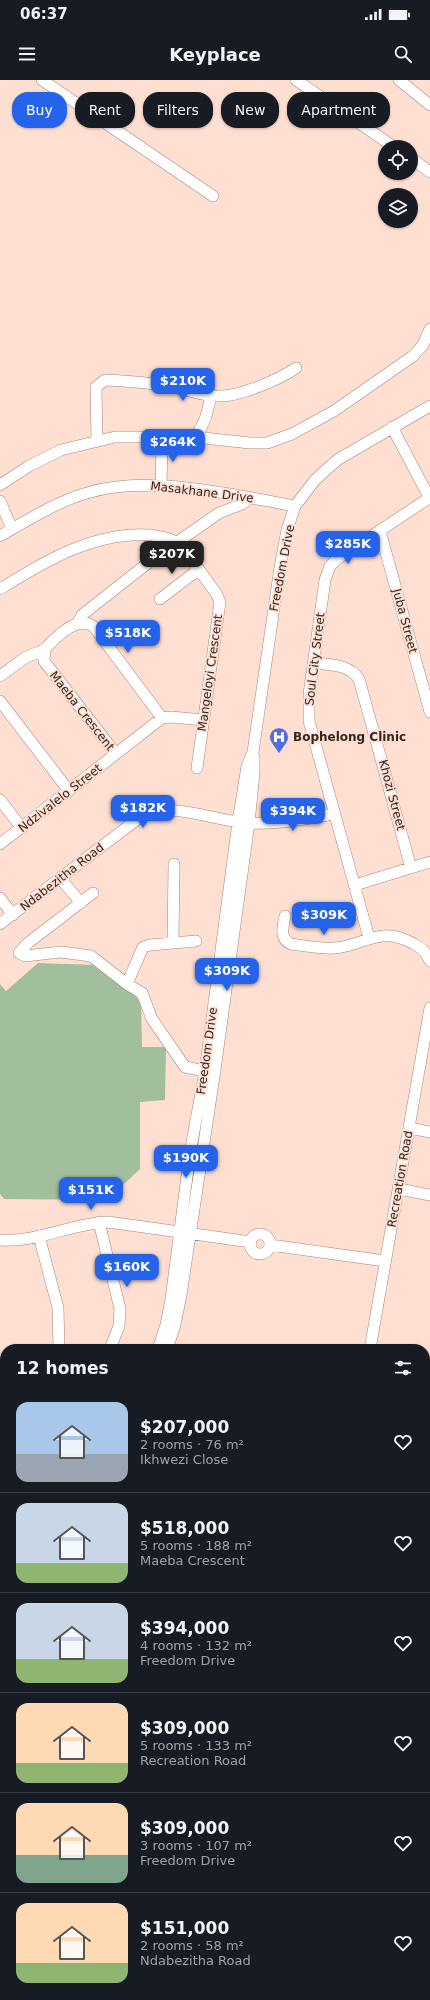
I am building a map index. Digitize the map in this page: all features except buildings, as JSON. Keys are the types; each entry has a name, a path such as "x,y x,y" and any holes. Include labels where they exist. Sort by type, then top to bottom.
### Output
{"street":[{"path":"42,80 213,196"},
{"path":"296,80 384,140"},
{"path":"399,80 430,106"},
{"path":"418,163 430,172"},
{"path":"0,484 29,466 61,450 115,437 195,437 250,443 267,442 292,434 334,412 413,356 423,345 430,329"},
{"path":"97,441 96,387 105,380 145,383 211,395 232,395 286,374 296,368"},
{"path":"195,437 208,414 211,395"},
{"name":"Freedom Drive","path":"159,1344 168,1314 185,1232 243,823 248,765 253,752 280,567 287,530 295,506 315,480 336,460 430,406"},
{"path":"392,427 430,498"},
{"path":"161,485 162,443 165,437"},
{"name":"Masakhane Drive","path":"0,536 61,502 86,493 125,485 161,485 295,506"},
{"path":"0,676 26,657 44,650 78,623 82,615 174,542 219,513 242,504 250,498"},
{"name":"Soul City Street","path":"369,938 308,715 308,694 314,663 325,580 330,566 337,559 430,498"},
{"path":"0,501 12,529"},
{"name":"Juba Street","path":"380,531 430,712"},
{"path":"0,589 65,553 100,540 138,535 164,537 174,542"},
{"name":"Mangeloyi Crescent","path":"174,542 216,593 220,606 197,768"},
{"path":"160,599 198,570"},
{"path":"78,623 88,624 94,627 162,718 171,717 204,720"},
{"name":"Maeba Crescent","path":"44,650 43,658 46,666 116,754"},
{"name":"Khozi Street","path":"314,663 346,668 356,674 359,679 411,868"},
{"path":"0,701 69,791"},
{"name":"Ndzivalelo Street","path":"0,844 162,718"},
{"path":"0,800 22,828"},
{"name":"Ndabezitha Road","path":"0,924 139,818 150,812 169,810 243,823 282,822 335,814"},
{"name":"Freedom Drive","path":"168,1344 178,1311 190,1153 205,1071 243,823"},
{"path":"355,885 430,862"},
{"path":"173,943 174,864"},
{"path":"60,878 81,903"},
{"path":"94,893 28,943 19,953 22,956 27,957 61,952 88,955 98,961 143,995 152,1019 185,1067 205,1071"},
{"path":"0,898 13,915"},
{"path":"285,916 282,934 286,941 291,944 336,948 369,938 394,936 426,946 430,961"},
{"path":"127,984 141,948 150,945 196,941"},
{"name":"Recreation Road","path":"371,1344 430,1008"},
{"path":"410,1128 430,1132"},
{"path":"399,1189 430,1195"},
{"path":"99,1222 120,1309 117,1336 113,1344"},
{"path":"0,1240 17,1240 39,1236 99,1222 118,1222 251,1242 255,1236 262,1234 268,1238 270,1245 385,1261"},
{"path":"39,1236 58,1308 59,1344"}],"green space":[{"path":"38,963 96,965 141,1001 142,1047 166,1047 165,1100 140,1102 140,1169 107,1200 4,1199 0,1194 0,984 6,991"}],"place":[{"name":"Bophelong Clinic","path":"279,754"}]}
